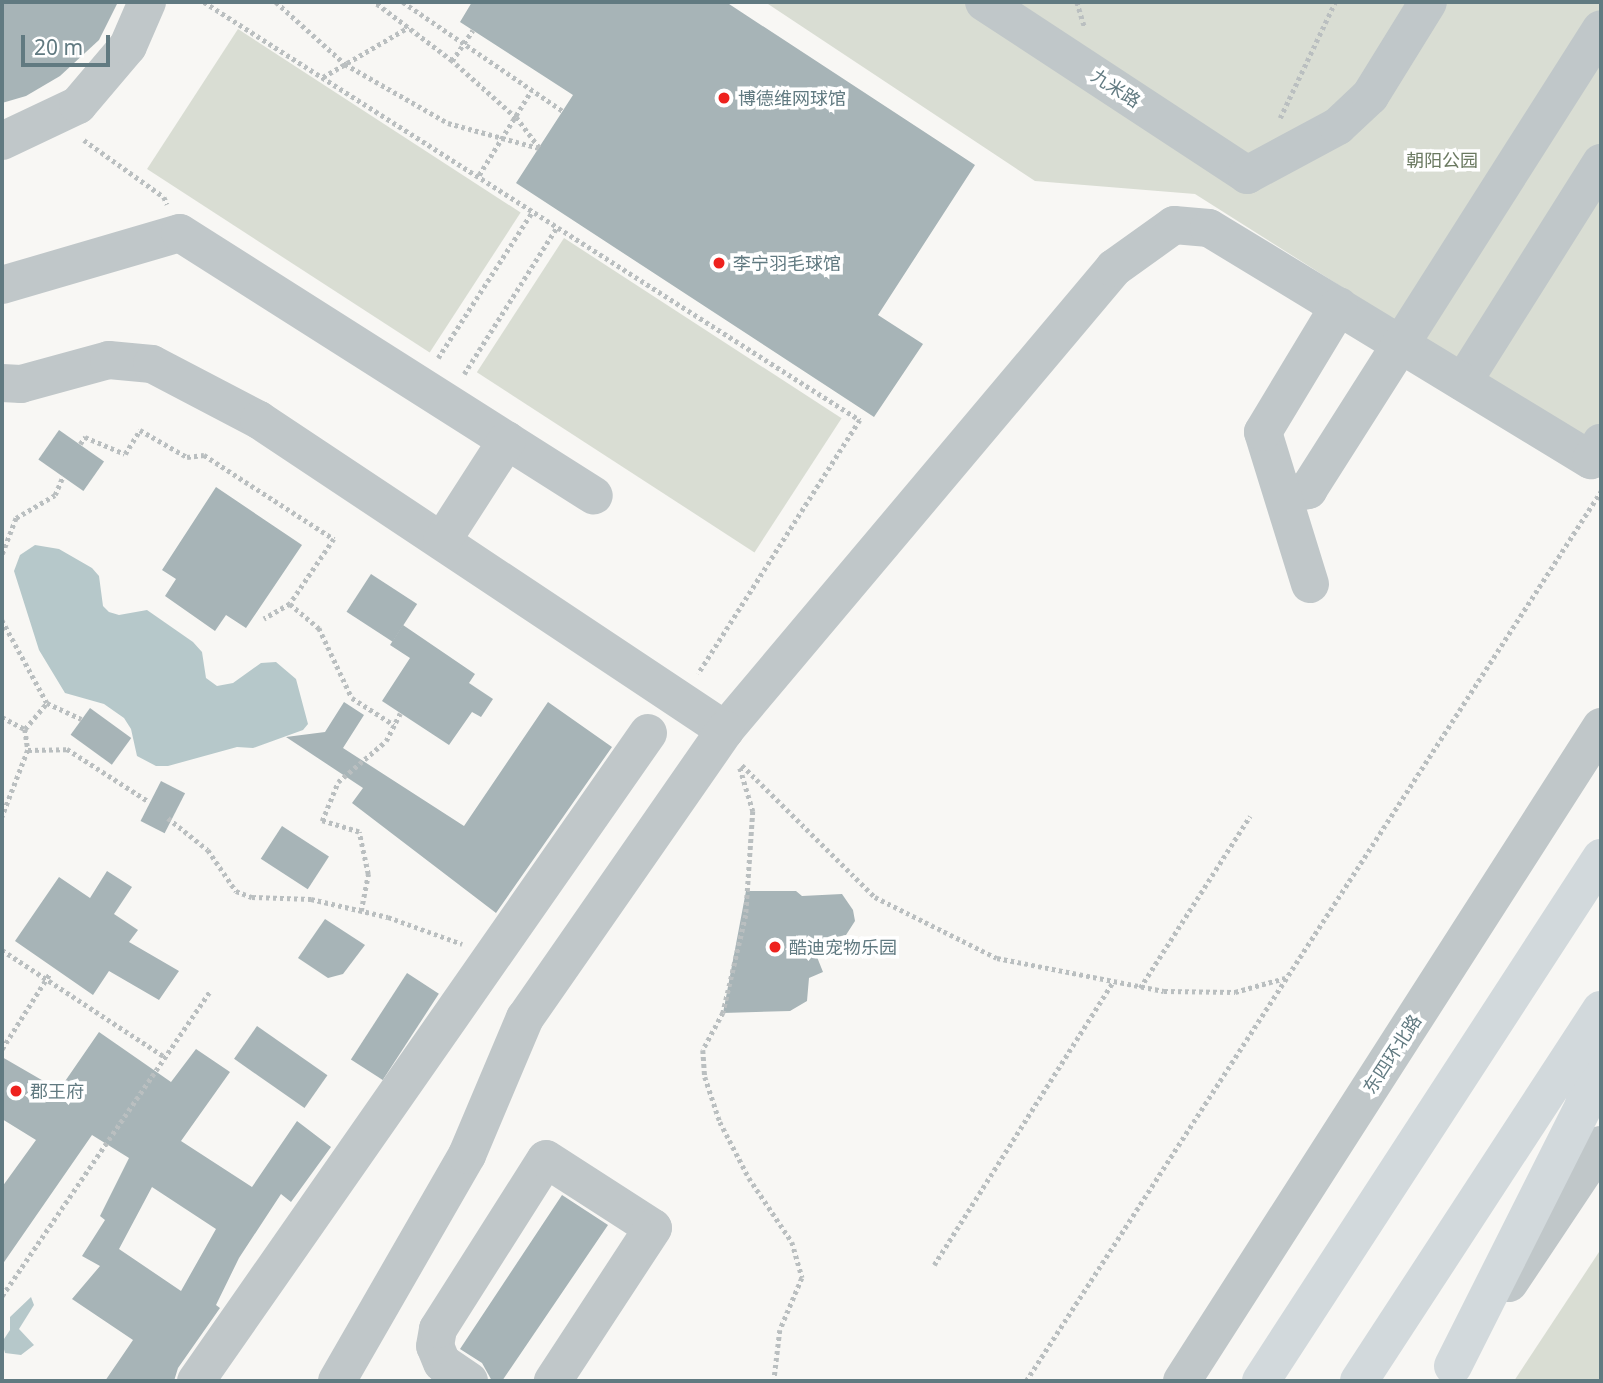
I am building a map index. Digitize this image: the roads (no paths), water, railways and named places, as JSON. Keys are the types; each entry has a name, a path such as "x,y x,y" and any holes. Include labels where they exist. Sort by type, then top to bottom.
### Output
{"highway":[{"path":"1261,1381 1601,858"},
{"path":"1448,1374 1584,1105 1601,1013"},
{"path":"1359,1381 1601,1013"}],"street":[{"path":"2,141 78,105 128,46 147,2"},
{"name":"九米路","path":"984,2 1247,175 1338,126 1370,96 1428,2"},
{"path":"1285,495 1308,490 1601,29"},
{"path":"1463,382 1601,163"},
{"path":"337,1381 467,1155 525,1018 725,730 1114,268 1174,225 1209,228 1591,460 1601,443"},
{"path":"2,285 180,233 594,496"},
{"path":"1310,584 1285,495 1263,432 1339,306"},
{"path":"2,383 21,384 109,360 152,364 259,420 725,730"},
{"path":"442,541 507,440"},
{"name":"东四环北路","path":"1182,1381 1601,727"},
{"path":"195,1381 648,733"},
{"path":"1448,1374 1601,1145"},
{"path":"469,1381 442,1363 435,1346 438,1329 546,1159 653,1228 553,1381"}],"place":[{"name":"博德维网球馆","path":"724,98"},
{"name":"李宁羽毛球馆","path":"719,263"},
{"name":"酷迪宠物乐园","path":"775,947"},
{"name":"郡王府","path":"16,1091"}],"park label":[{"name":"朝阳公园","path":"1442,160"}]}
